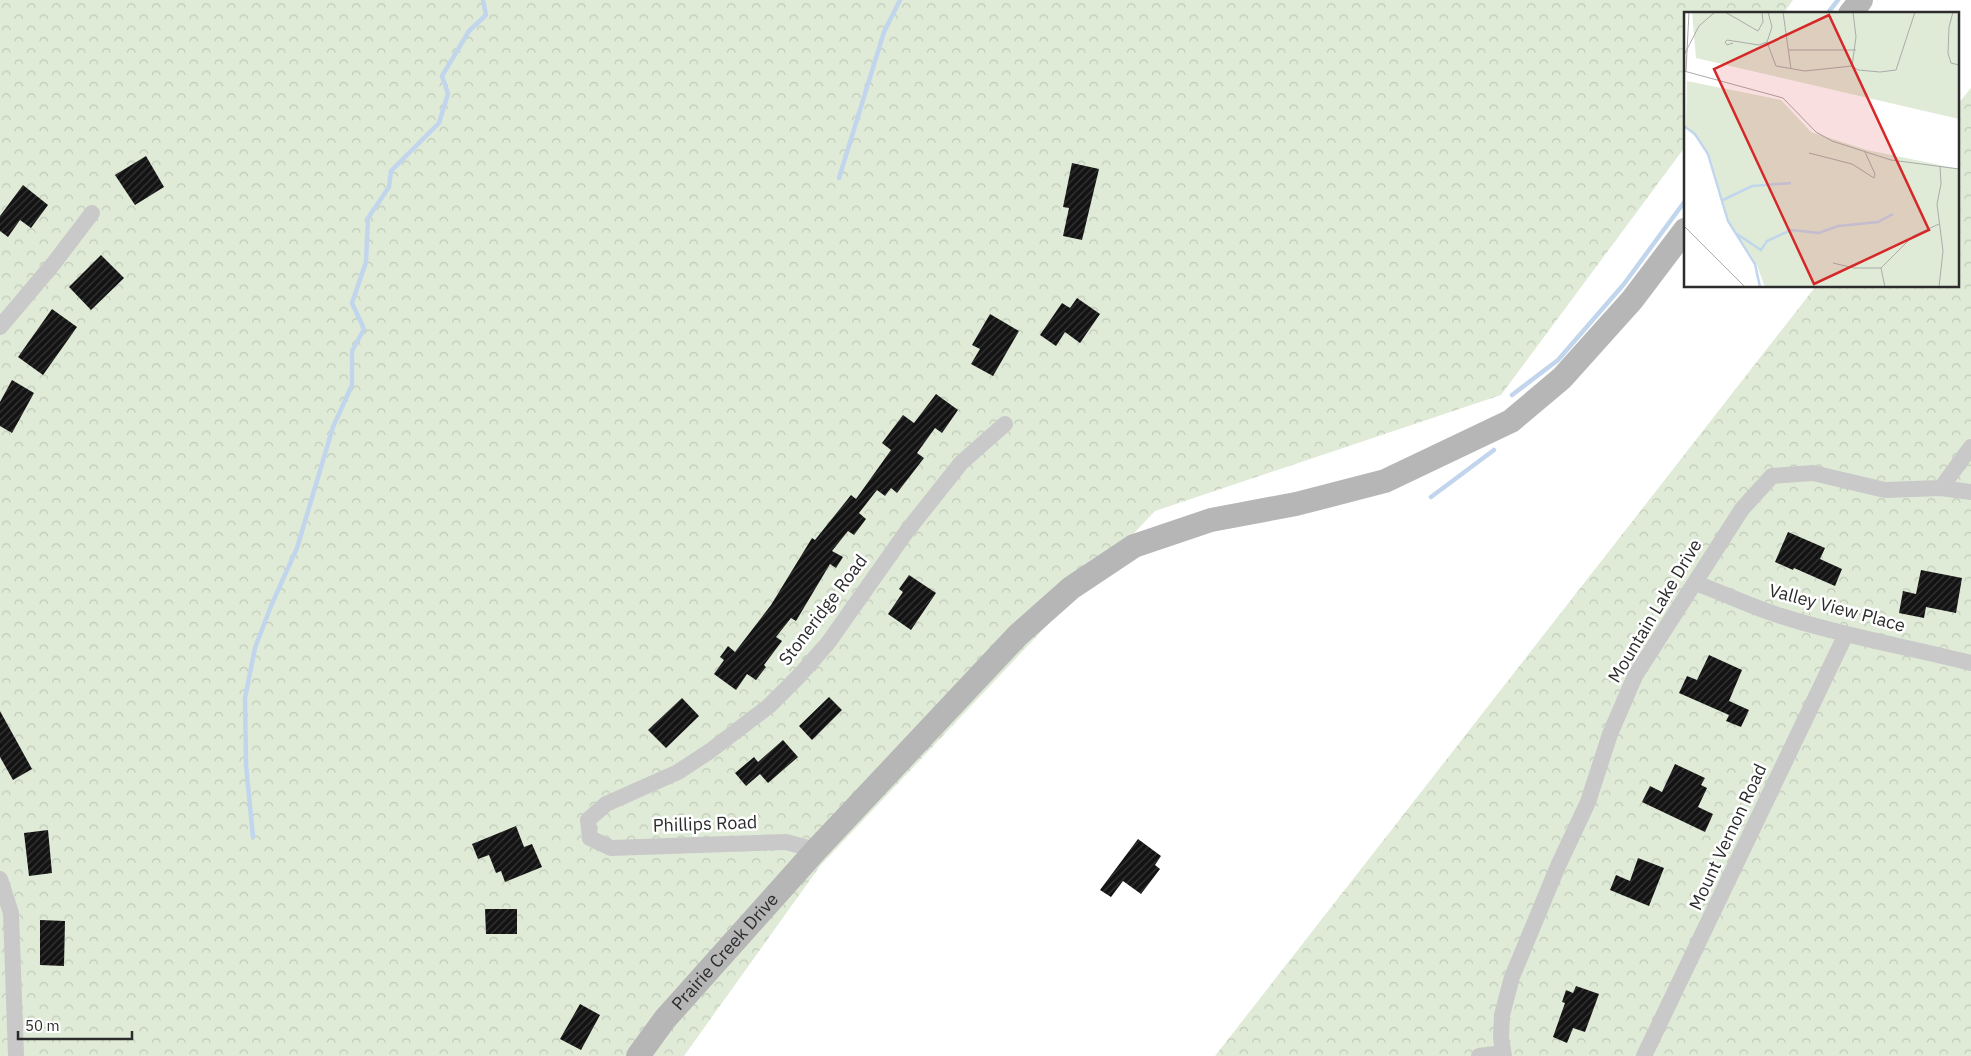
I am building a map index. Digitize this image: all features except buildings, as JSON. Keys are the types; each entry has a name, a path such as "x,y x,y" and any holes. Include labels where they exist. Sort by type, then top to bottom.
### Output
{"main road":[{"path":"1852,12 1861,0"},
{"name":"Prairie Creek Drive","path":"638,1056 664,1019 816,850 1018,635 1071,588 1134,546 1211,520 1296,504 1385,481 1510,421 1562,378 1632,300 1684,231"}],"street":[{"path":"0,327 54,263 92,213"},
{"name":"Stoneridge Road","path":"596,840 590,838 588,820 606,804 678,772 710,751 769,706 799,676 828,643 907,531 961,462 1005,424"},
{"path":"1941,488 1971,447"},
{"name":"Mountain Lake Drive","path":"1503,1054 1501,1038 1502,1015 1512,977 1558,866 1588,802 1610,734 1635,676 1742,509 1772,476 1813,474 1885,490 1941,488 1971,492"},
{"name":"Valley View Place","path":"1695,583 1781,616 1846,634 1971,663"},
{"name":"Mount Vernon Road","path":"1644,1056 1846,634"},
{"name":"Phillips Road","path":"596,840 611,848 786,842 816,850"},
{"path":"0,879 11,914 16,1056"},
{"path":"1480,1056 1503,1054"}],"green space":[{"path":"0,0 1793,0 1784,12 1684,12 1684,148 1501,395 1155,511 820,866 684,1056 0,1056"},
{"path":"1971,88 1971,1056 1215,1056 1814,288 1958,288 1958,104"}],"waterway":[{"path":"253,837 246,765 245,698 255,648 271,606 297,548 333,427 352,385 352,351 364,329 352,303 366,262 368,218 389,187 391,171 439,123 448,94 442,76 469,31 486,15 483,0"},
{"path":"839,178 884,32 900,0"},
{"path":"1829,12 1838,0"},
{"path":"1512,395 1558,360 1624,284 1684,202"},
{"path":"1431,497 1494,450"}]}
